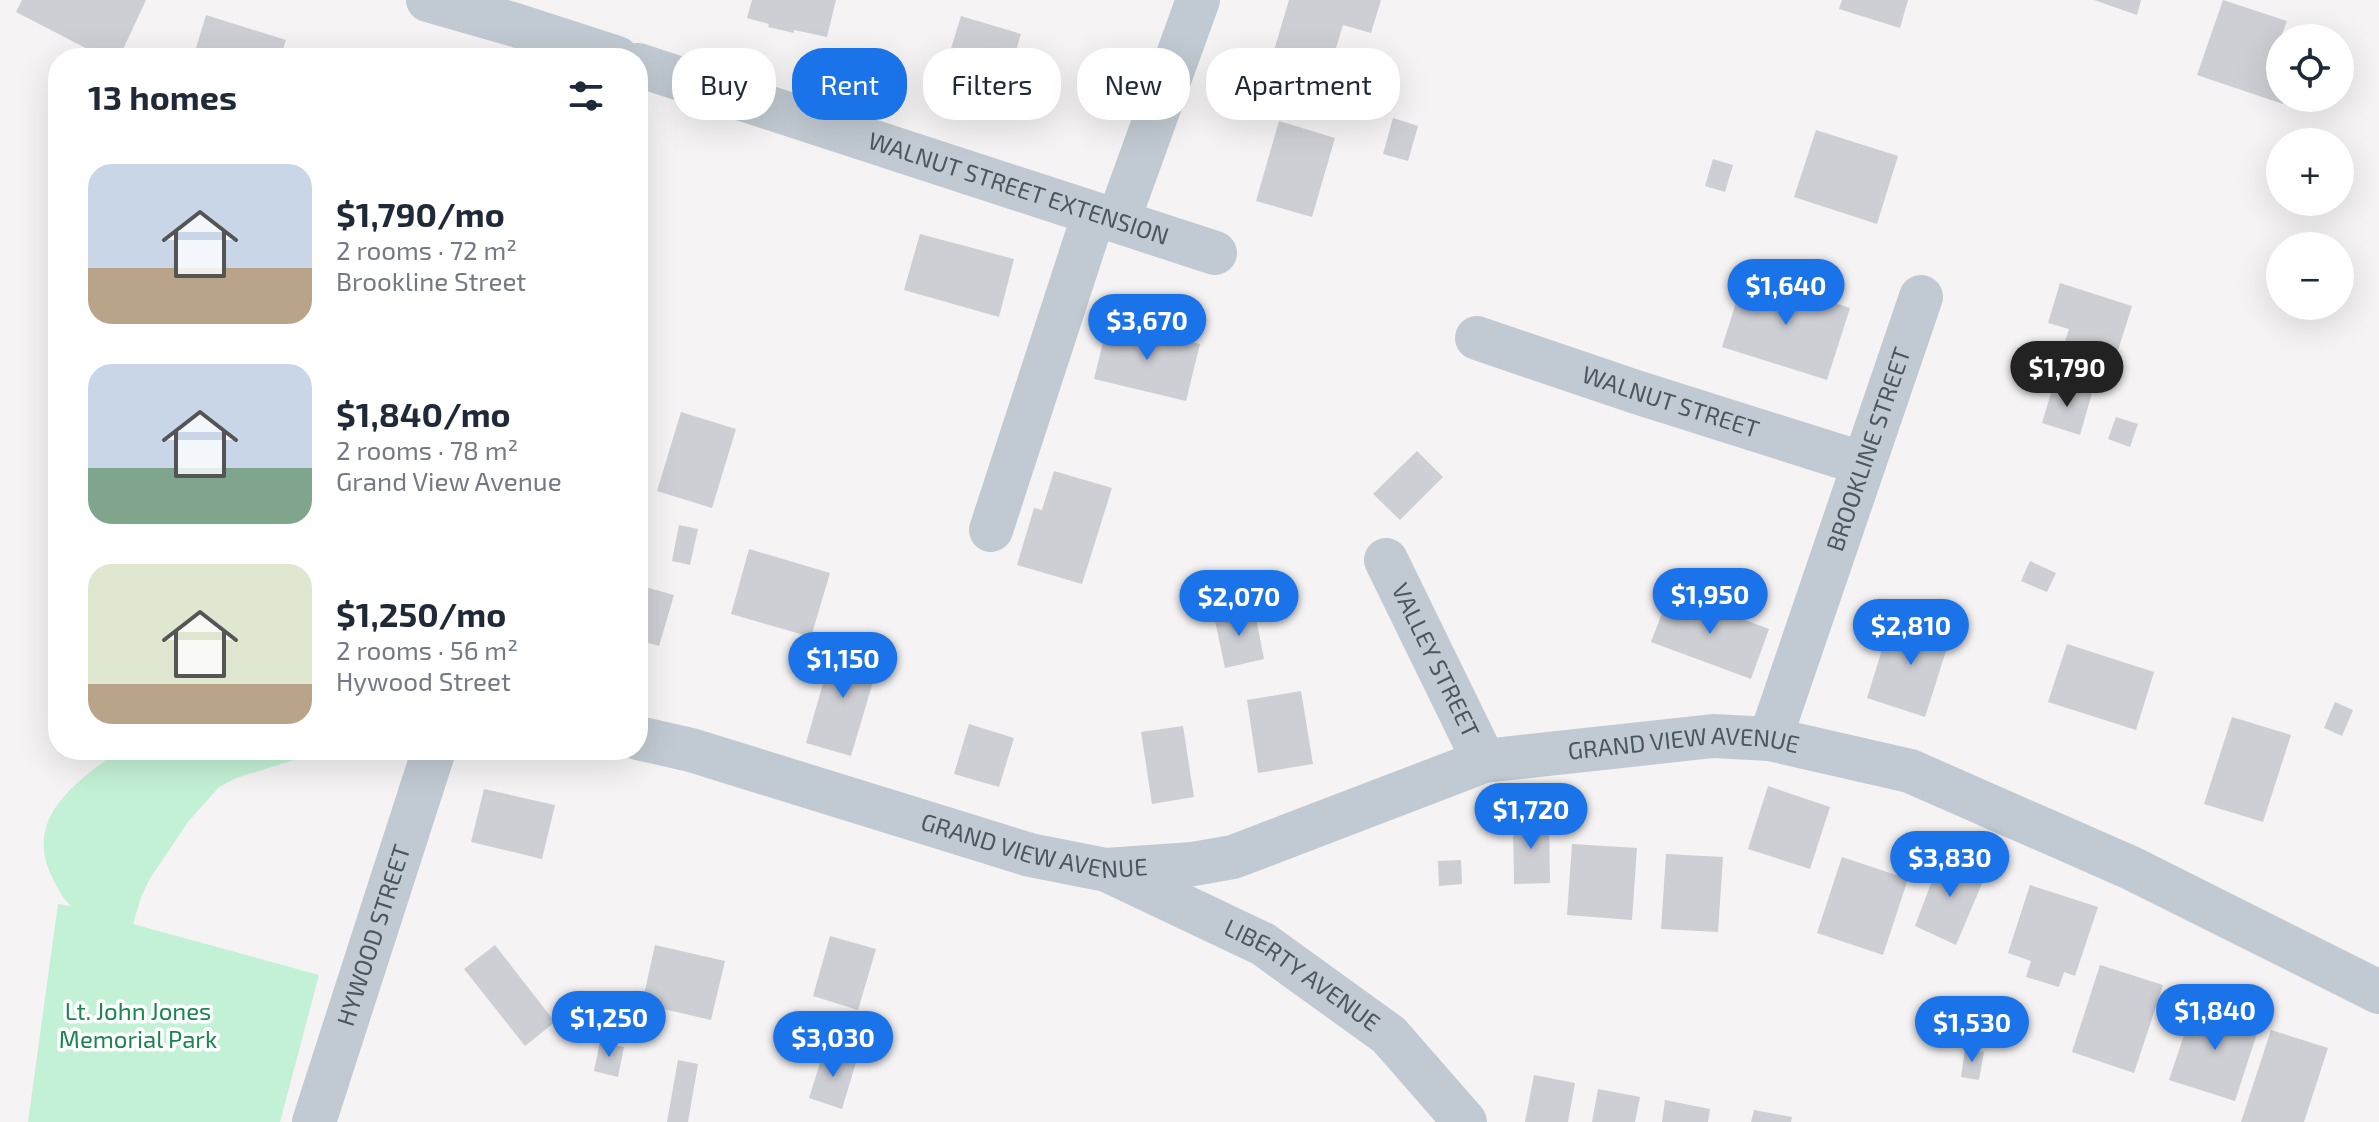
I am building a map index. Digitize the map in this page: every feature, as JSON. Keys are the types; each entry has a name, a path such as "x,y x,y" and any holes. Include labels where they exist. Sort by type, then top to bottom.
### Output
{"street":[{"path":"428,0 516,12 595,48"},
{"path":"991,530 1106,218 1142,156 1198,0"},
{"name":"WALNUT STREET EXTENSION","path":"648,68 1215,253"},
{"name":"BROOKLINE STREET","path":"1770,739 1921,297"},
{"name":"WALNUT STREET","path":"1477,338 1864,464"},
{"name":"VALLEY STREET","path":"1386,560 1484,761"},
{"name":"GRAND VIEW AVENUE","path":"648,740 691,750 1030,855 1106,870 1193,864 1233,857 1484,761 1713,736 1770,739 1910,771 2131,868 2379,992"},
{"name":"HYWOOD STREET","path":"314,1122 431,760"},
{"name":"LIBERTY AVENUE","path":"1106,870 1263,944 1389,1035 1465,1122"}],"green space":[{"name":"Lt. John Jones Memorial Park","path":"106,760 294,760 236,778 219,787 188,822 149,880 133,924 319,975 280,1122 28,1122 58,904 71,906 51,875 44,854 44,835 60,802"}],"building":[{"path":"22,0 146,0 124,48 86,48 16,12"},
{"path":"752,0 836,0 827,37 768,27 769,24 747,18"},
{"path":"1289,0 1381,0 1371,33 1343,25 1336,48 1275,48"},
{"path":"1842,0 1908,0 1900,28 1839,9"},
{"path":"2094,0 2141,0 2137,15"},
{"path":"2223,0 2287,21 2286,24 2266,24 2266,98 2197,75"},
{"path":"206,15 286,40 283,48 196,48"},
{"path":"961,16 1021,34 1017,48 951,48"},
{"path":"1392,120 1418,126 1408,161 1383,154"},
{"path":"1279,121 1335,138 1312,217 1256,201"},
{"path":"1816,130 1898,156 1877,224 1794,197"},
{"path":"1713,159 1733,165 1725,192 1705,186"},
{"path":"920,234 1014,259 999,317 904,290"},
{"path":"1745,274 1850,308 1827,380 1722,347"},
{"path":"2060,283 2132,306 2106,388 2055,373 2069,329 2048,323"},
{"path":"1108,322 1200,344 1186,401 1094,379"},
{"path":"2054,383 2092,393 2080,435 2042,423"},
{"path":"681,412 736,429 712,508 657,491"},
{"path":"2116,417 2138,424 2130,447 2108,439"},
{"path":"1417,451 1443,477 1400,520 1373,494"},
{"path":"1054,471 1112,488 1082,584 1017,565 1034,508 1042,510"},
{"path":"679,525 698,529 690,565 672,561"},
{"path":"749,549 830,573 811,637 731,614"},
{"path":"2030,561 2056,573 2047,592 2021,581"},
{"path":"648,588 674,595 659,646 648,643"},
{"path":"1670,592 1769,629 1751,679 1651,642"},
{"path":"1254,608 1264,659 1225,668 1214,616"},
{"path":"1911,616 1953,629 1925,717 1867,698 1885,640 1902,646"},
{"path":"2067,644 2154,672 2136,730 2048,702"},
{"path":"834,645 880,658 851,756 806,743"},
{"path":"1301,691 1313,764 1258,773 1247,700"},
{"path":"2335,702 2353,710 2342,736 2324,728"},
{"path":"2232,717 2291,735 2263,822 2204,804"},
{"path":"969,724 1014,738 999,787 954,774"},
{"path":"1183,726 1194,797 1152,804 1141,732"},
{"path":"1768,786 1830,807 1810,869 1748,849"},
{"path":"484,789 555,805 542,859 471,842"},
{"path":"1513,819 1549,819 1550,883 1514,884"},
{"path":"1572,844 1637,848 1632,920 1567,915"},
{"path":"1666,854 1723,857 1718,932 1661,929"},
{"path":"1942,854 1986,874 1956,945 1915,926"},
{"path":"1842,857 1908,879 1883,955 1817,933"},
{"path":"1461,860 1462,884 1439,886 1438,861"},
{"path":"2030,885 2098,907 2075,976 2064,972 2059,987 2026,977 2031,961 2008,953"},
{"path":"830,936 876,949 858,1010 813,996"},
{"path":"495,945 555,1022 525,1046 464,969"},
{"path":"655,945 725,961 711,1020 642,1004"},
{"path":"2100,965 2163,985 2134,1073 2072,1052"},
{"path":"2195,1002 2260,1024 2235,1101 2169,1080"},
{"path":"2271,1030 2328,1048 2304,1122 2241,1122"},
{"path":"600,1042 624,1047 618,1077 594,1071"},
{"path":"1965,1049 1984,1052 1979,1080 1961,1077"},
{"path":"824,1050 857,1059 842,1109 809,1098"},
{"path":"678,1060 698,1064 688,1122 667,1122"},
{"path":"1534,1075 1575,1083 1568,1122 1525,1122"},
{"path":"1598,1089 1640,1097 1635,1122 1592,1122"},
{"path":"1665,1100 1710,1109 1708,1122 1662,1122"},
{"path":"1754,1110 1792,1117 1791,1122 1751,1122"}]}
